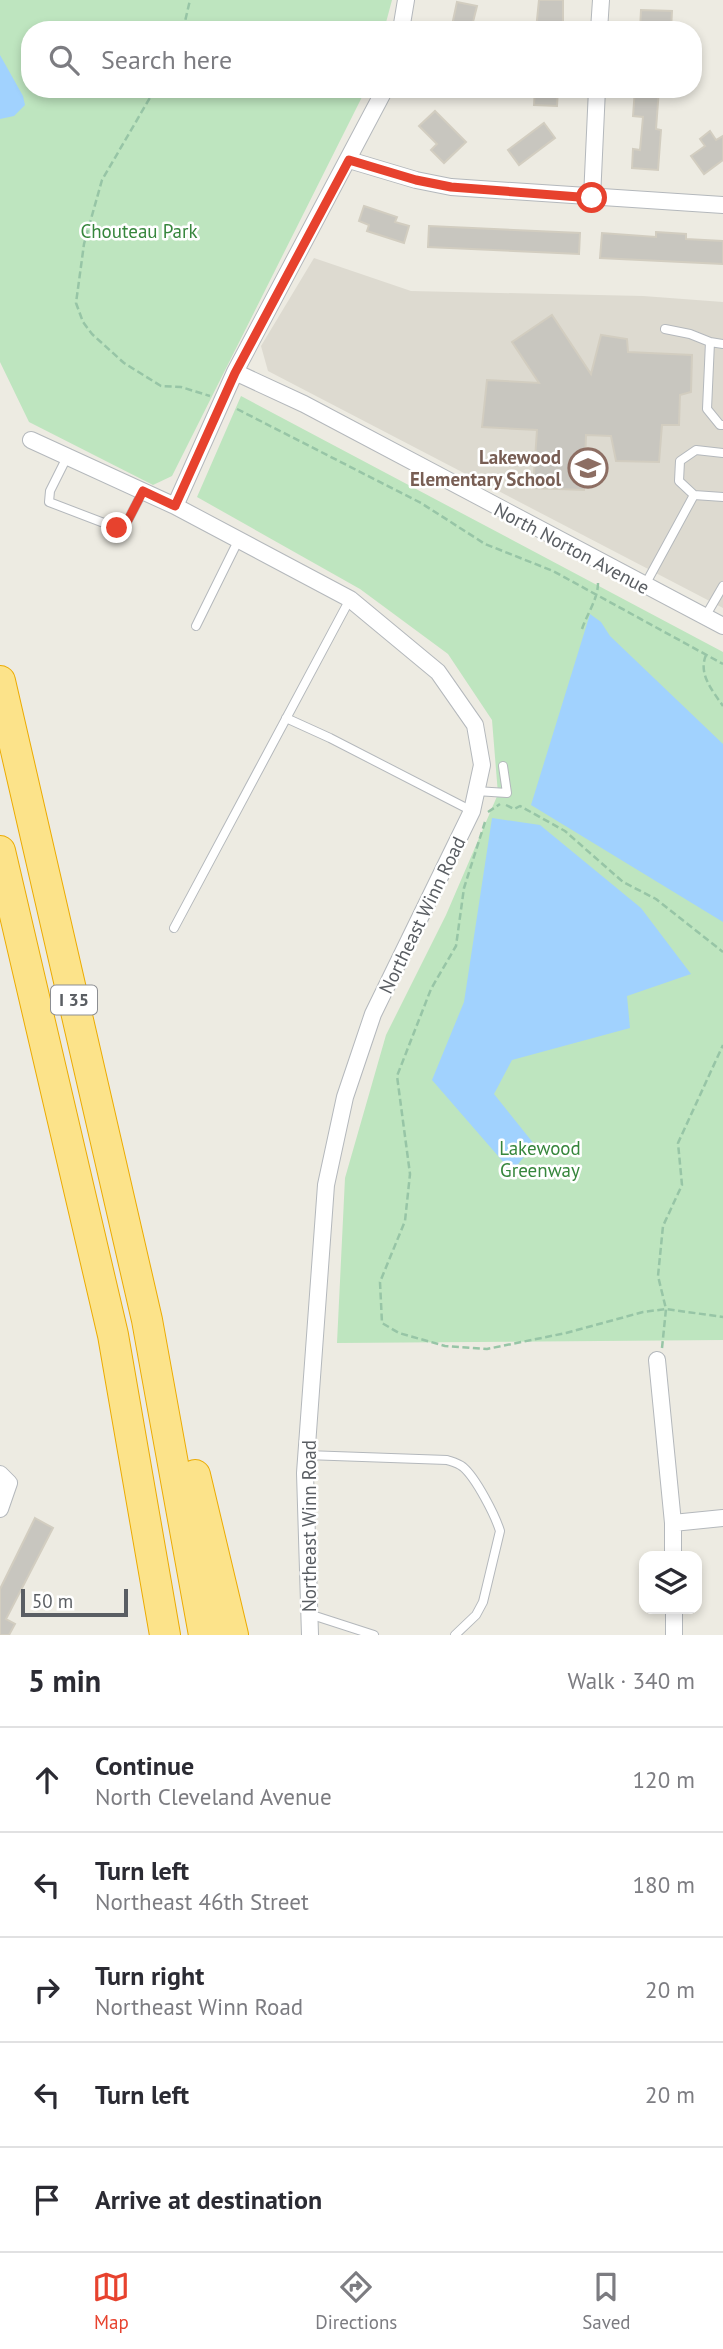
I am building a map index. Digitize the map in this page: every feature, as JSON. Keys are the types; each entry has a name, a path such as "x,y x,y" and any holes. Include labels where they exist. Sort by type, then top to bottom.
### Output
{"highway":[{"name":"I 35","path":"0,681 147,1320 204,1635"},
{"name":"I 35","path":"0,851 113,1335 165,1635"},
{"path":"147,1320 172,1376 233,1635"}],"street":[{"path":"402,21 406,0"},
{"path":"600,21 601,0"},
{"path":"175,506 235,373 380,98"},
{"path":"592,198 597,98"},
{"path":"349,160 416,180 451,187 723,205"},
{"name":"North Norton Avenue","path":"235,373 304,404 723,626"},
{"name":"Northeast Winn Road","path":"31,440 175,506 350,599 438,672 475,725 482,765 472,811 373,1014 345,1097 326,1185 306,1455 310,1635"},
{"path":"657,1360 673,1523 673,1551"},
{"path":"0,1509 4,1478"},
{"path":"673,1523 723,1518"},
{"path":"674,1614 674,1635"}],"lane":[{"path":"665,329 723,344"},
{"path":"710,342 708,409 720,425 723,425"},
{"path":"723,453 696,450 680,461 679,481 694,495 723,497"},
{"path":"67,457 50,491 49,502 120,528 126,524 143,491"},
{"path":"645,585 694,495"},
{"path":"196,626 239,539"},
{"path":"705,617 723,586"},
{"path":"174,928 350,599"},
{"path":"286,718 472,811"},
{"path":"477,791 507,793 503,766"},
{"path":"306,1455 447,1460 460,1464 469,1473 500,1531 482,1602 476,1615 455,1635"},
{"path":"309,1614 374,1635"}],"path":[{"path":"185,21 190,0"},
{"path":"150,98 102,180 84,244 76,303 83,322 92,334 124,363 161,386 181,387 214,397"},
{"path":"237,409 421,503 485,544 553,571 723,664"},
{"path":"582,629 598,594 597,583"},
{"path":"706,655 703,662 704,674 723,705"},
{"path":"723,952 656,899 622,883 565,831 520,806 514,809 502,803 488,811 464,888 456,946 431,989 397,1076 410,1174 405,1221 380,1282 382,1323 399,1333 445,1346 487,1349 666,1309 723,1317"},
{"path":"657,1360 663,1345 666,1309 658,1276 663,1226 682,1185 678,1143 723,1045"}],"shaded area":[{"name":"Lakewood Elementary School","path":"314,258 411,291 643,296 723,302 723,608 268,371 261,346"}],"green space":[{"name":"Chouteau Park","path":"0,0 392,0 386,21 21,21 21,98 361,98 172,476 153,485 29,422 0,362"},
{"name":"Lakewood Greenway","path":"241,396 723,652 723,1340 337,1343 345,1178 386,1035 446,915 498,794 492,720 448,654 360,589 197,497"}],"water":[{"path":"0,55 25,105 14,116 0,119"},
{"path":"590,614 723,744 723,922 531,805"},
{"path":"492,818 540,825 641,908 691,974 627,996 630,1028 512,1060 494,1094 534,1144 512,1172 432,1080 464,1002"}],"building":[{"path":"539,0 563,0 563,21 537,21"},
{"path":"457,2 477,6 473,21 453,21"},
{"path":"641,10 672,11 671,21 640,21"},
{"path":"534,98 557,98 557,106 534,105"},
{"path":"634,98 658,98 656,129 661,130 658,170 632,168 633,149 640,150 643,117 633,116"},
{"path":"435,111 466,142 444,163 431,150 437,144 419,126"},
{"path":"544,123 555,138 519,165 508,150"},
{"path":"710,131 716,140 723,136 723,160 704,174 691,156 705,146 700,139"},
{"path":"364,206 397,217 395,222 409,226 404,243 367,231 369,225 359,221"},
{"path":"429,226 580,233 579,254 428,247"},
{"path":"656,232 686,234 686,239 723,241 723,264 600,258 602,233 656,237"},
{"name":"Lakewood Elementary School","path":"552,315 591,374 601,335 627,339 628,352 692,355 691,392 680,395 679,425 662,425 659,462 616,461 611,436 586,435 584,490 533,488 537,430 482,427 487,380 539,383 512,342"},
{"path":"35,1518 53,1528 6,1619 15,1624 9,1635 0,1635 0,1589"}],"place":[{"name":"Lakewood Elementary School","path":"588,468"}],"route":[{"path":"117,528 126,524 143,491 175,506 235,373 349,160 382,172 451,187 592,198"}]}
